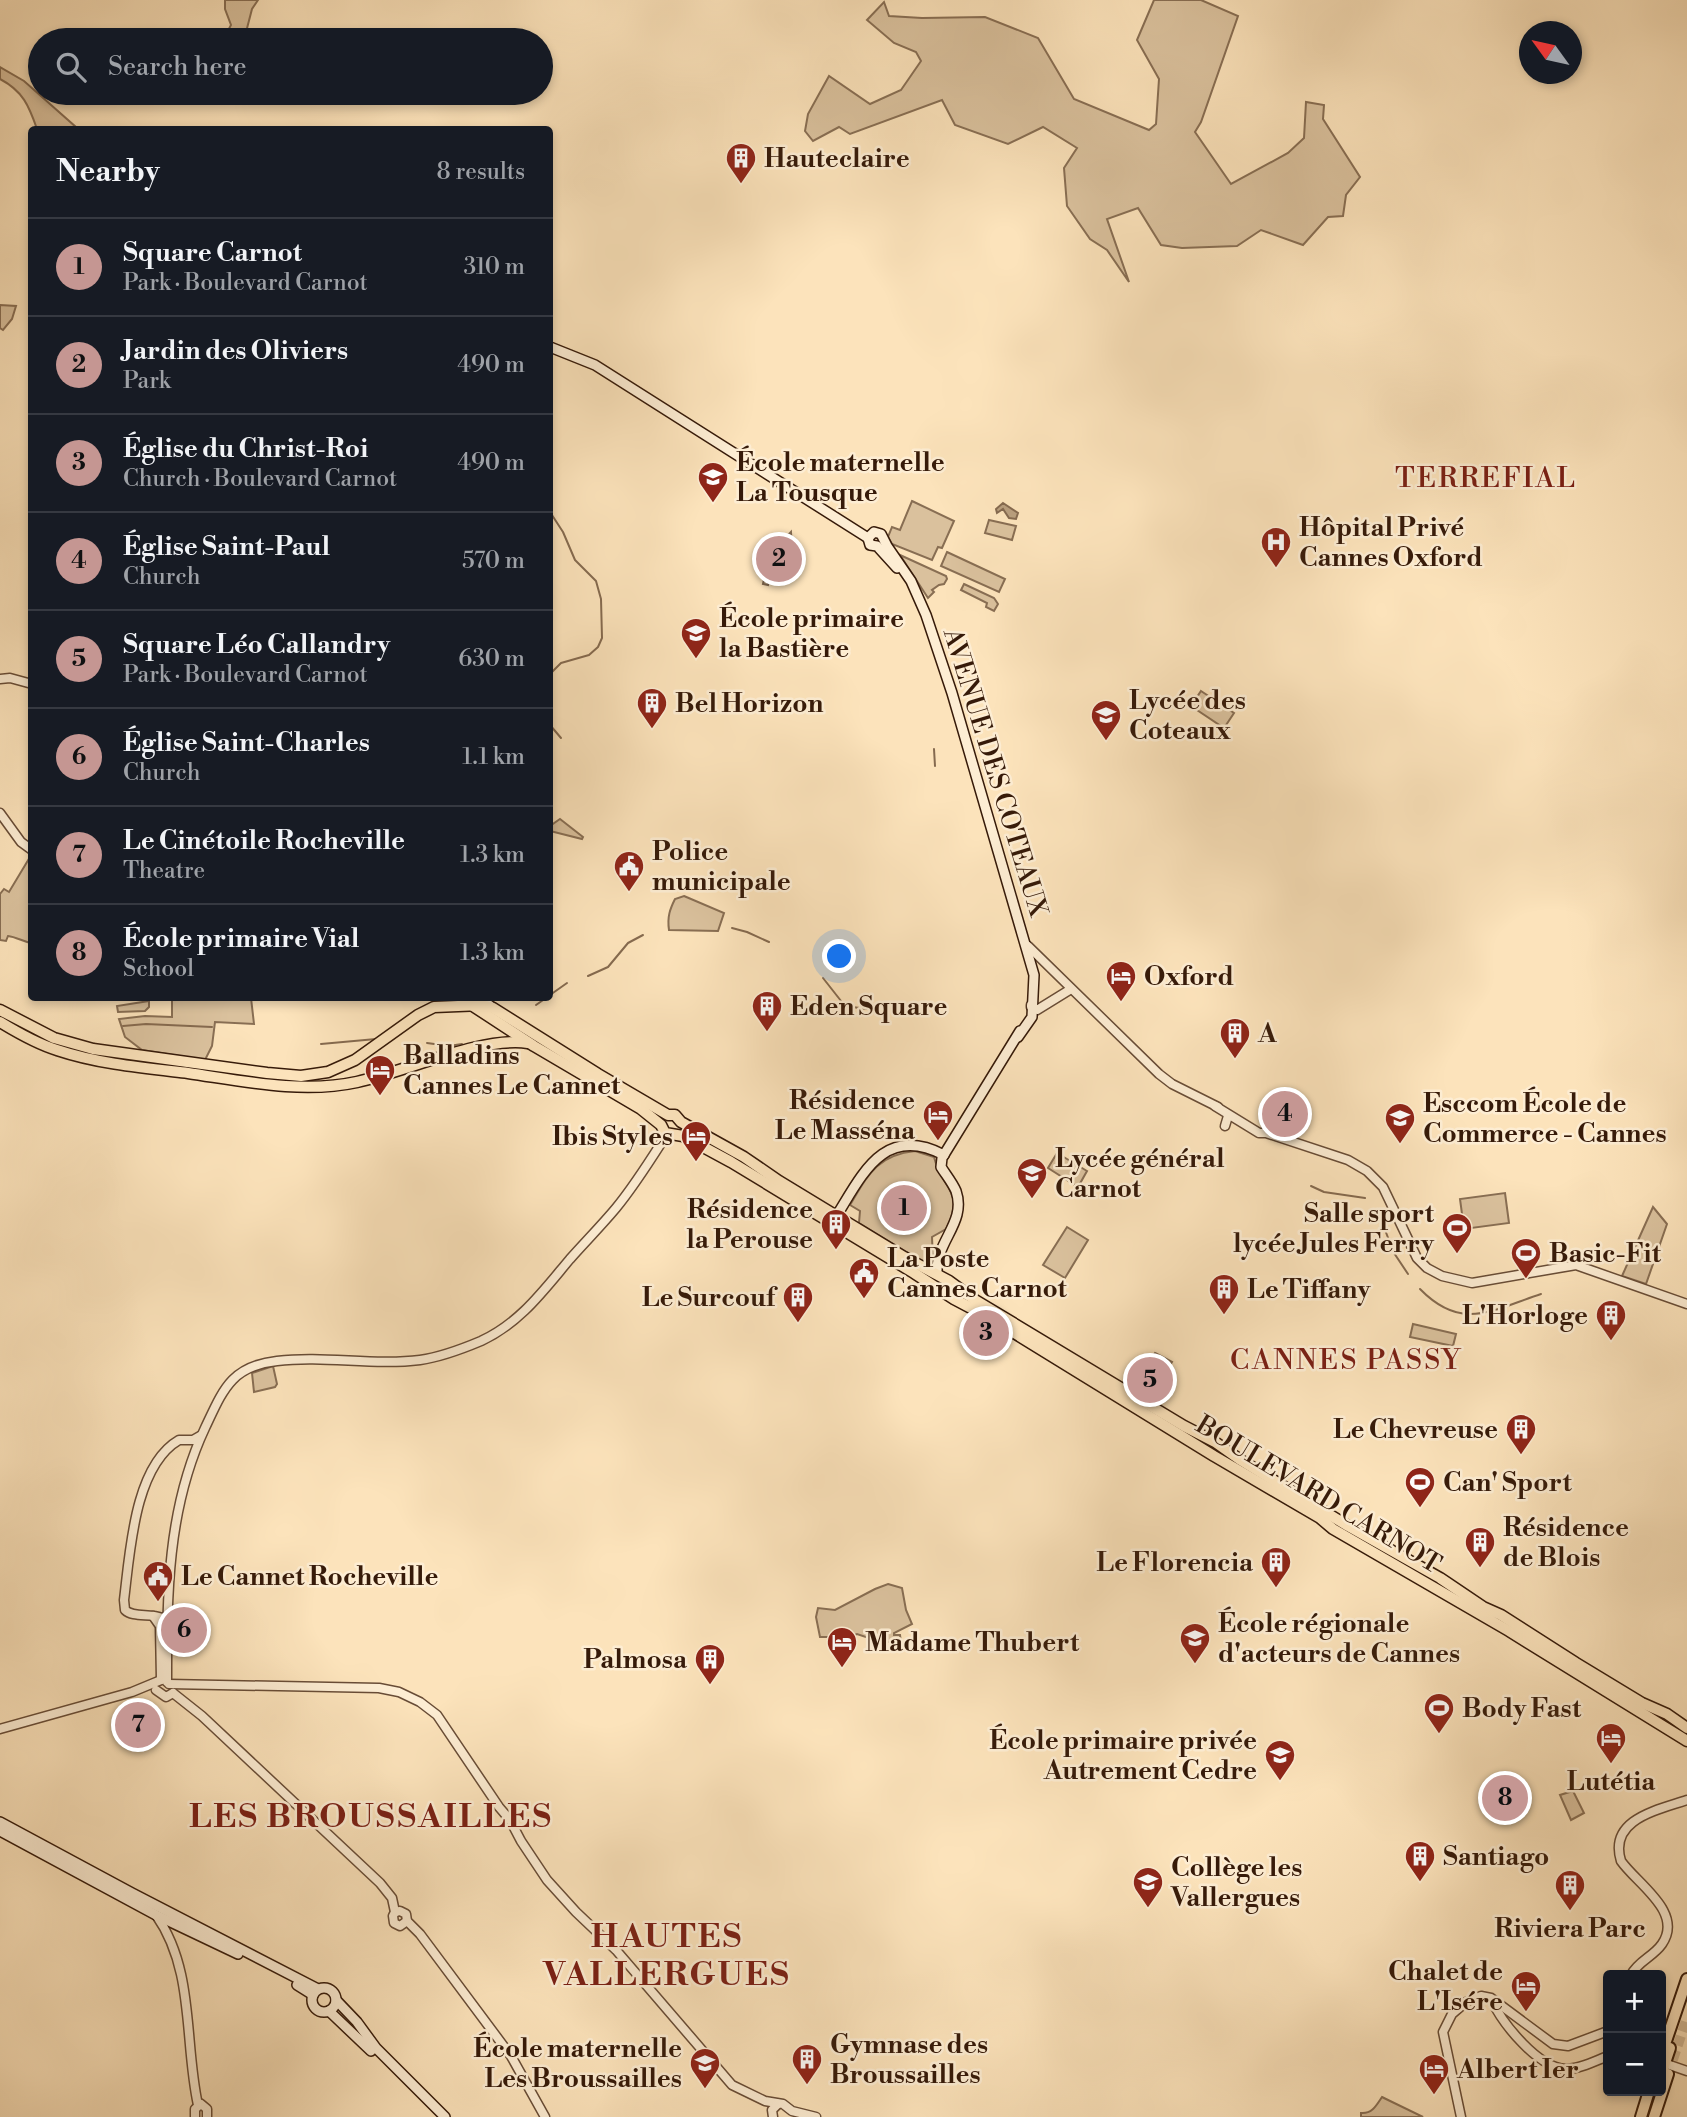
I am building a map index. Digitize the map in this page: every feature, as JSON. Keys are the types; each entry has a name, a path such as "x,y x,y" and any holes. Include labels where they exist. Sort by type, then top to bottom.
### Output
{"highway":[{"path":"1666,2055 1687,1979"},
{"path":"1666,2058 1687,1999"},
{"path":"1641,2117 1647,2096"},
{"path":"1647,2117 1653,2096"},
{"path":"1654,2117 1658,2096"}],"main road":[{"name":"AVENUE DES COTEAUX","path":"553,348 585,360 618,379 868,538 870,545 880,542 915,588 952,693 1028,947 1033,980 1034,1009 944,1155"},
{"name":"AVENUE DES COTEAUX","path":"1027,1021 1033,980"},
{"name":"BOULEVARD CARNOT","path":"477,1002 493,1008 532,1044 641,1109 668,1131 686,1137 765,1182 1333,1529 1508,1631 1687,1741"},
{"name":"BOULEVARD CARNOT","path":"477,1002 668,1115 675,1115 681,1122 1687,1728"},
{"path":"0,1010 45,1034 84,1047 301,1076 328,1072 355,1060 418,1015 434,1007 477,1002"},
{"path":"0,1022 48,1047 83,1057 260,1083 312,1086 362,1081 483,1046 516,1042 532,1044"},
{"path":"483,1046 495,1040 509,1023"},
{"path":"668,1115 664,1117 668,1131 681,1128 681,1122"},
{"path":"833,1212 869,1163 885,1153 911,1146 927,1148 944,1155 941,1167 956,1192 958,1209 953,1226 940,1250 937,1275"},
{"path":"0,1822 181,1923 315,1992 330,1989 335,1993 334,2007 321,2012 315,2008 312,2002 315,1992"},
{"path":"0,1831 156,1915 164,1923 181,1923"},
{"path":"132,1894 153,1909 156,1915"},
{"path":"336,2000 376,2048 445,2117"},
{"path":"329,2011 439,2117"}],"street":[{"path":"0,679 10,678 28,683"},
{"path":"0,813 21,842 28,847"},
{"path":"1028,947 1172,1084 1266,1133 1348,1160 1367,1171 1383,1187 1417,1258 1427,1268 1442,1276 1472,1283 1576,1265 1687,1304"},
{"path":"1032,968 1036,961 1044,962"},
{"path":"1031,998 1031,1007 1037,1010 1072,989"},
{"path":"1214,1106 1259,1133 1266,1133"},
{"path":"1225,1126 1228,1115"},
{"path":"167,1686 167,1616 173,1533 193,1457 225,1387 239,1373 254,1366 283,1360 424,1359 478,1342 509,1325 544,1291 615,1209 668,1131"},
{"path":"167,1616 162,1618 126,1612 124,1600 135,1521 152,1468 167,1448 179,1440 190,1441 202,1434"},
{"path":"190,1441 193,1457"},
{"path":"150,1615 160,1626 167,1686 380,1883 390,1895 396,1912 404,1912 407,1921 488,2022 511,2056 545,2117"},
{"path":"0,1729 142,1689 167,1686 379,1688 399,1692 420,1702 444,1723 550,1884 616,1950 732,2085 765,2101 773,2113 783,2104 788,2113 810,2117"},
{"path":"1634,1970 1640,1962 1657,1950 1667,1936 1668,1919 1659,1904 1621,1861 1619,1853 1622,1836 1629,1824 1640,1816 1687,1800"},
{"path":"164,1923 175,1950 184,1989 198,2105 195,2117"},
{"path":"170,1938 181,1923"},
{"path":"1461,2117 1443,2032 1458,2008 1474,1998 1491,1998 1553,2045 1568,2046 1603,2033"},
{"path":"1491,1998 1497,2011 1518,2039 1554,2066 1570,2069 1603,2058"},
{"path":"1666,2067 1687,2071"},
{"path":"198,2105 201,2104 207,2109 207,2117"}],"shaded area":[{"path":"225,0 258,0 252,9 247,28 229,28 231,25 225,9"},
{"path":"1154,0 1201,0 1238,16 1201,122 1195,132 1231,184 1288,153 1304,138 1306,102 1324,105 1323,119 1360,177 1346,195 1343,216 1328,217 1303,245 1261,230 1237,246 1182,248 1161,245 1138,208 1107,219 1129,282 1107,250 1090,239 1067,206 1064,168 1077,148 1043,127 1008,144 955,125 942,100 850,134 839,127 813,141 805,131 808,114 829,76 870,104 901,90 921,61 916,52 894,43 867,20 884,2 889,16 985,17 1038,38 1074,99 1149,130 1156,124 1159,79 1137,40"},
{"path":"0,67 28,85 28,105 51,105 75,126 36,126 24,100 0,79"},
{"path":"0,305 16,306 12,319 3,330 0,328"},
{"path":"912,501 954,521 942,548 938,547 932,560 892,544 888,537 892,527 900,530"},
{"path":"1003,503 1018,513 1016,519 1009,518 1003,509 997,513 996,509"},
{"path":"989,520 1016,526 1012,540 985,533"},
{"path":"791,532 792,547 780,583 769,580 768,585 763,584 769,556"},
{"path":"947,552 1005,579 999,592 941,566"},
{"path":"900,555 946,576 947,579 944,584 932,590 934,592 928,598"},
{"path":"964,584 994,598 998,604 994,611 986,607 987,603 961,590"},
{"path":"1201,691 1234,713 1224,728 1191,706"},
{"path":"560,819 583,837 582,839 553,832 553,824"},
{"path":"28,860 28,942 8,936 6,941 0,940 0,894 4,889 9,892"},
{"path":"684,896 724,913 718,931 669,930 673,903 675,899"},
{"path":"149,1001 149,1007 145,1011 118,1012 117,1006"},
{"path":"172,1001 251,1001 254,1024 215,1022 212,1046 205,1060 142,1050 125,1037 119,1019 172,1017"},
{"path":"915,1151 934,1157 951,1191 954,1206 946,1229 932,1237 933,1261 926,1264 859,1223 860,1211 850,1205 868,1176 882,1162 902,1153"},
{"path":"1057,1153 1087,1171 1078,1187 1048,1168"},
{"path":"1505,1193 1509,1223 1464,1229 1460,1199"},
{"path":"1653,1207 1667,1224 1646,1284 1622,1276"},
{"path":"1067,1227 1088,1240 1065,1278 1043,1265"},
{"path":"1413,1324 1456,1334 1453,1346 1410,1337"},
{"path":"1155,1353 1172,1362 1150,1398 1134,1389"},
{"path":"273,1366 277,1384 275,1387 254,1392 252,1373"},
{"path":"888,1584 902,1588 912,1624 894,1633 900,1635 901,1642 881,1642 857,1634 849,1637 820,1637 816,1617 818,1608 835,1610"},
{"path":"1573,1791 1584,1813 1571,1820 1560,1795"},
{"path":"1382,2097 1423,2117 1361,2117 1361,2113 1371,2111"}],"waterway":[{"path":"553,517 575,560 596,581 601,599 602,638 598,647 589,655 561,663 553,671"},
{"path":"553,729 561,738"},
{"path":"934,749 935,766"},
{"path":"732,928 769,942"},
{"path":"588,976 608,967 628,943 643,935"},
{"path":"823,978 845,1006 867,1009"},
{"path":"553,993 567,983"},
{"path":"536,1005 542,1001"},
{"path":"123,1026 146,1024 212,1027"},
{"path":"321,1044 376,1039"},
{"path":"427,1043 449,1046 462,1044"},
{"path":"1311,1186 1324,1192 1365,1198"},
{"path":"1378,1212 1394,1253 1408,1274"},
{"path":"1420,1289 1435,1302 1464,1314 1492,1311 1541,1294"}],"tunnel":[{"path":"1668,2074 1687,2018"}],"place":[{"name":"Hauteclaire","path":"741,185"},
{"name":"École maternelle La Tousque","path":"713,504"},
{"name":"Jardin des Oliviers","path":"779,559"},
{"name":"Hôpital Privé Cannes Oxford","path":"1276,569"},
{"name":"École primaire la Bastière","path":"696,660"},
{"name":"Bel Horizon","path":"652,730"},
{"name":"Lycée des Coteaux","path":"1106,742"},
{"name":"Police municipale","path":"629,893"},
{"name":"Oxford","path":"1121,1003"},
{"name":"Eden Square","path":"767,1033"},
{"name":"A","path":"1235,1060"},
{"name":"Balladins Cannes Le Cannet","path":"380,1097"},
{"name":"Église Saint-Paul","path":"1285,1114"},
{"name":"Résidence Le Masséna","path":"938,1142"},
{"name":"Esccom École de Commerce - Cannes","path":"1400,1145"},
{"name":"Ibis Styles","path":"696,1163"},
{"name":"Lycée général Carnot","path":"1032,1200"},
{"name":"Square Carnot","path":"904,1208"},
{"name":"Résidence la Perouse","path":"836,1251"},
{"name":"Salle sport lycée Jules Ferry","path":"1457,1255"},
{"name":"Basic-Fit","path":"1526,1280"},
{"name":"La Poste Cannes Carnot","path":"864,1300"},
{"name":"Le Tiffany","path":"1224,1316"},
{"name":"Le Surcouf","path":"798,1324"},
{"name":"Église du Christ-Roi","path":"986,1333"},
{"name":"L'Horloge","path":"1611,1342"},
{"name":"Square Léo Callandry","path":"1150,1380"},
{"name":"Le Chevreuse","path":"1521,1456"},
{"name":"Can' Sport","path":"1420,1509"},
{"name":"Résidence de Blois","path":"1480,1569"},
{"name":"Le Florencia","path":"1276,1589"},
{"name":"Le Cannet Rocheville","path":"158,1603"},
{"name":"Église Saint-Charles","path":"184,1630"},
{"name":"École régionale d'acteurs de Cannes","path":"1195,1665"},
{"name":"Madame Thubert","path":"842,1669"},
{"name":"Palmosa","path":"710,1686"},
{"name":"Le Cinétoile Rocheville","path":"138,1725"},
{"name":"Body Fast","path":"1439,1735"},
{"name":"Lutétia","path":"1611,1765"},
{"name":"École primaire privée Autrement Cedre","path":"1280,1782"},
{"name":"École primaire Vial","path":"1505,1798"},
{"name":"Santiago","path":"1420,1883"},
{"name":"Collège les Vallergues","path":"1148,1909"},
{"name":"Riviera Parc","path":"1570,1912"},
{"name":"Chalet de L'Isére","path":"1526,2013"},
{"name":"Gymnase des Broussailles","path":"807,2086"},
{"name":"École maternelle Les Broussailles","path":"705,2090"},
{"name":"Albert Ier","path":"1434,2096"}],"district":[{"name":"TERREFIAL","path":"1486,477"},
{"name":"CANNES PASSY","path":"1346,1359"},
{"name":"LES BROUSSAILLES","path":"371,1815"},
{"name":"HAUTES VALLERGUES","path":"667,1954"}]}
